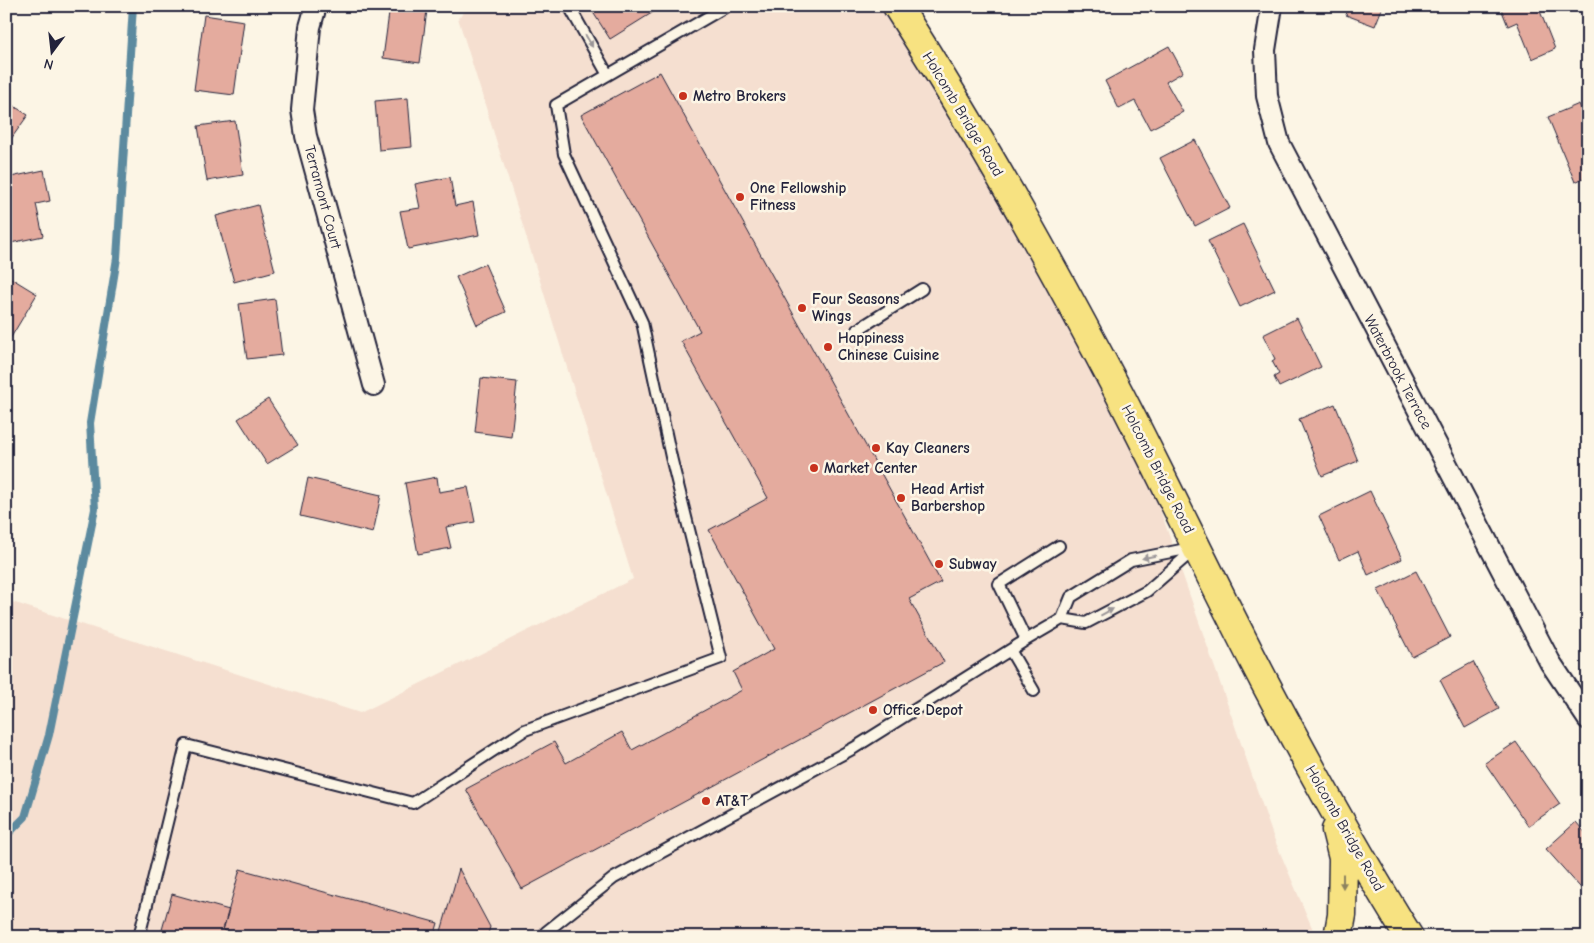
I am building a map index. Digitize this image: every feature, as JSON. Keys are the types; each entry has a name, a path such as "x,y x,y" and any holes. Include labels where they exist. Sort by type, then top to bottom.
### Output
{"main road":[{"name":"Holcomb Bridge Road","path":"897,6 956,100 1052,267 1120,395 1263,679 1327,799 1409,937"},
{"path":"1327,799 1343,858 1342,915 1338,937"}],"street":[{"name":"Terramont Court","path":"316,6 310,27 302,110 306,136 374,384"},
{"name":"Waterbrook Terrace","path":"1272,6 1265,50 1267,96 1279,143 1550,662 1588,720"}],"lane":[{"path":"569,6 608,75"},
{"path":"139,937 186,745 413,803 525,730 721,658 671,457 642,322 564,154 556,105 727,6"},
{"path":"857,330 922,289"},
{"path":"1026,640 999,584 1059,546"},
{"path":"545,937 546,932 614,878 854,748 1062,619 1071,597 1131,560 1197,547"},
{"path":"1062,619 1086,623 1147,592 1197,547"},
{"path":"1010,650 1034,691"}],"shaded area":[{"path":"471,6 908,6 1116,382 1273,836 1316,937 6,937 6,600 360,713 633,579 458,18"}],"building":[{"path":"390,6 427,10 420,63 383,58"},
{"path":"589,6 663,6 610,39"},
{"path":"1349,6 1383,6 1375,26 1346,15"},
{"path":"1500,6 1538,6 1555,49 1532,59 1517,22 1508,26"},
{"path":"204,15 244,21 234,95 194,90"},
{"path":"1169,46 1183,72 1166,82 1183,112 1150,129 1135,101 1119,109 1105,81"},
{"name":"Market Center","path":"660,72 941,582 909,599 944,662 522,889 466,789 554,742 566,763 622,732 632,750 742,690 733,672 774,649 709,530 768,498 681,341 700,331 581,115"},
{"path":"408,98 412,147 379,150 375,101"},
{"path":"6,101 28,115 6,146"},
{"path":"1579,104 1588,125 1588,176 1575,182 1548,117"},
{"path":"235,121 243,175 207,181 198,126"},
{"path":"1195,140 1230,208 1195,226 1160,158"},
{"path":"44,170 50,201 36,204 43,236 6,244 6,178"},
{"path":"450,177 455,206 473,202 479,235 408,249 400,211 420,208 415,184"},
{"path":"258,205 275,271 234,282 216,216"},
{"path":"1243,224 1275,290 1240,307 1208,241"},
{"path":"485,264 506,312 477,325 456,277"},
{"path":"6,275 37,294 10,339 6,337"},
{"path":"275,299 282,355 247,359 239,304"},
{"path":"1297,318 1321,367 1279,387 1274,377 1279,374 1272,361 1275,359 1263,335"},
{"path":"481,378 517,382 511,437 475,432"},
{"path":"268,399 298,445 267,464 238,419"},
{"path":"1335,404 1358,461 1322,476 1299,419"},
{"path":"437,477 439,492 468,487 475,522 446,527 451,548 418,554 405,483"},
{"path":"308,478 381,495 373,533 300,516"},
{"path":"1370,491 1402,559 1368,575 1358,551 1339,560 1319,516"},
{"path":"1416,571 1450,637 1412,657 1378,590"},
{"path":"1473,662 1499,709 1465,728 1440,680"},
{"path":"1516,742 1560,804 1528,826 1485,763"},
{"path":"1576,822 1588,836 1588,896 1546,849"},
{"path":"240,869 438,923 434,937 247,937 223,930"},
{"path":"459,869 490,927 487,937 434,937 435,934 440,935"},
{"path":"172,894 229,910 223,930 247,937 160,937"}],"waterway":[{"path":"6,836 25,817 49,735 95,509 90,423 117,258 133,6"}],"place":[{"name":"Metro Brokers","path":"683,96"},
{"name":"One Fellowship Fitness","path":"740,197"},
{"name":"Four Seasons Wings","path":"802,308"},
{"name":"Happiness Chinese Cuisine","path":"828,347"},
{"name":"Kay Cleaners","path":"876,448"},
{"name":"Market Center","path":"814,468"},
{"name":"Head Artist Barbershop","path":"901,498"},
{"name":"Subway","path":"939,564"},
{"name":"Office Depot","path":"873,710"},
{"name":"AT&T","path":"706,801"}]}
